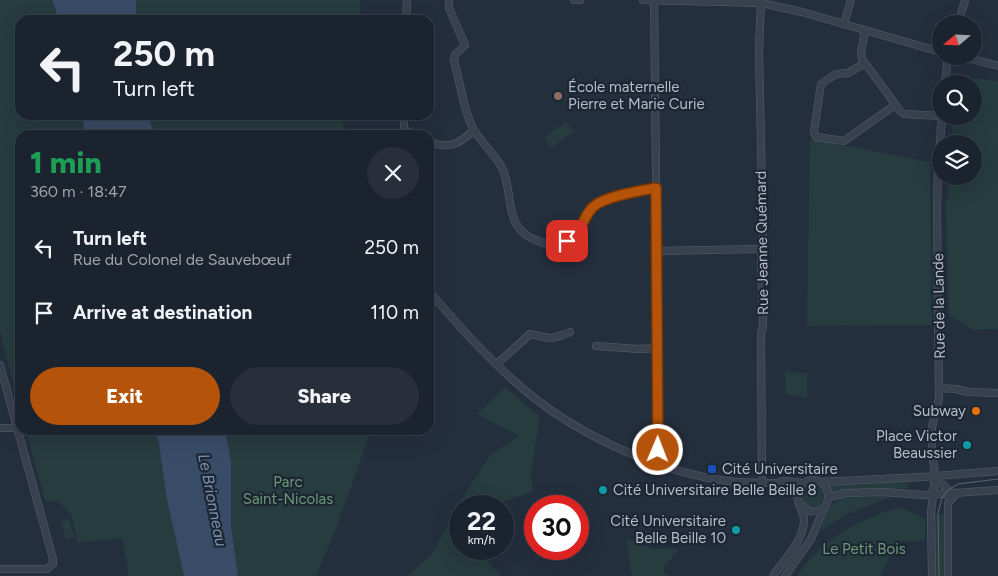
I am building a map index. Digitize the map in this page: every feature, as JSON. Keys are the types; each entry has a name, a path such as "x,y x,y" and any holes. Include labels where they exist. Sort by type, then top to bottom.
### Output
{"street":[{"path":"406,15 407,0"},
{"path":"449,0 449,8 465,45 455,55 454,61 474,130 493,153 504,172 508,186 510,209 519,228 531,239 551,245 561,244 575,236 589,212 598,203 656,188"},
{"path":"574,0 580,0"},
{"path":"643,0 761,2 932,50"},
{"path":"654,0 656,348 659,435 655,462"},
{"path":"844,24 851,0"},
{"path":"961,15 965,0"},
{"name":"Rue Jeanne Quémard","path":"761,2 762,483"},
{"path":"865,31 861,53 864,63 895,105 904,114 932,115"},
{"path":"982,62 998,66"},
{"path":"864,63 848,72 836,74 821,84 814,131 816,137 844,141 895,105"},
{"name":"Rue de la Lande","path":"932,576 932,494 935,476 932,427 940,398 937,210 941,125"},
{"path":"434,144 451,146 474,130"},
{"path":"656,251 761,249"},
{"path":"434,297 513,380 588,434 655,462 711,478 736,482 804,483"},
{"path":"497,364 530,334 552,338 570,332"},
{"path":"596,346 639,349 656,348"},
{"path":"0,365 15,421"},
{"path":"940,388 998,393"},
{"path":"0,428 15,428"},
{"path":"0,569 47,569 53,564 48,536 19,435"},
{"path":"773,576 803,528 803,514 797,496 798,490 804,483 810,480 820,482 998,472"},
{"path":"935,476 953,494"},
{"path":"785,576 811,539 829,497 826,488 820,482"},
{"path":"778,483 784,489 797,496"},
{"path":"829,497 846,493 953,494 998,490"},
{"path":"948,576 948,504 953,494"},
{"path":"799,504 809,511 817,511 824,508"}],"green space":[{"path":"0,0 52,0 57,15 15,15 15,120 82,120 85,130 15,130 15,389 0,331"},
{"path":"136,0 360,0 361,15 136,15"},
{"path":"982,80 998,81 998,329 972,330 964,323 949,316 946,207 949,185 982,185 982,135 952,135 952,125 982,125"},
{"path":"150,120 341,120 346,130 153,130"},
{"path":"566,121 573,132 551,148 544,138"},
{"path":"810,139 930,162 932,325 807,326"},
{"path":"785,372 807,373 807,398 786,394"},
{"path":"505,387 540,417 531,472 533,492 514,498 514,495 464,495 490,455 519,436 477,414"},
{"path":"27,435 156,435 166,495 184,576 129,576 122,538 77,543 72,515 58,501 45,501"},
{"name":"Parc Saint-Nicolas","path":"226,435 369,435 336,529 316,576 238,576 231,526 231,461"},
{"path":"908,482 908,488 839,490 832,493 828,484"},
{"path":"812,485 820,488 823,496 820,504 812,507 804,504 801,496 804,488"},
{"path":"890,496 850,513 820,531 827,509 841,498"},
{"name":"Le Petit Bois","path":"899,507 926,519 925,541 896,541 881,576 797,576 818,551 842,532 869,518"},
{"path":"935,515 945,515 945,576 935,576"},
{"path":"69,519 74,537 66,539 61,522"},
{"path":"449,522 449,560 486,560 501,576 408,576 432,554"},
{"path":"626,539 654,549 678,550 662,569 669,576 632,576"}],"water":[{"path":"52,0 136,0 136,15 57,15"},
{"path":"82,120 150,120 153,130 85,130"},
{"name":"Le Brionneau","path":"156,435 226,435 231,461 231,526 238,576 184,576 166,495"}],"tram line":[{"path":"939,576 938,513 942,498 948,490 958,484 998,479"}],"place":[{"name":"École maternelle Pierre et Marie Curie","path":"558,96"},
{"name":"Subway","path":"976,411"},
{"name":"Place Victor Beaussier","path":"967,445"},
{"name":"Cité Universitaire","path":"712,469"},
{"name":"Cité Universitaire Belle Beille 8","path":"603,490"},
{"name":"Cité Universitaire Belle Beille 10","path":"736,530"}],"route":[{"path":"567,241 580,230 589,212 598,203 656,188 658,450"}]}
